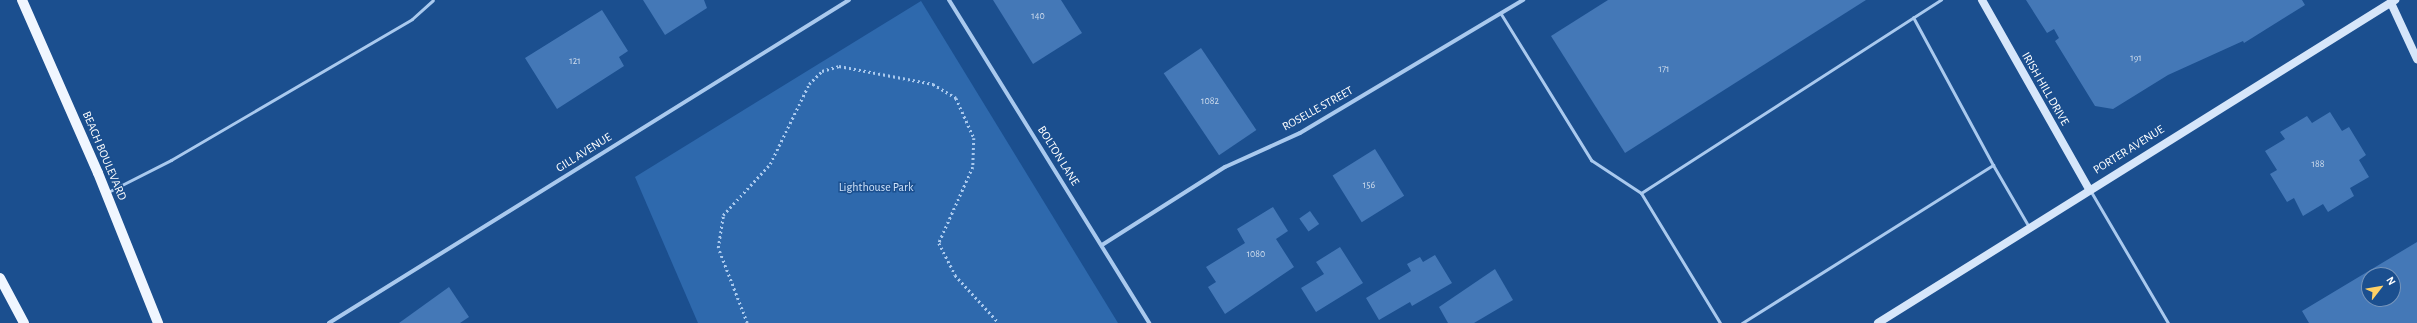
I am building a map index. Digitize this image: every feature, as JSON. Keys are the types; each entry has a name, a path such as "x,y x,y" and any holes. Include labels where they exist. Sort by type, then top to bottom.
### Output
{"main road":[{"name":"BEACH BOULEVARD","path":"22,0 106,193 158,323"},
{"name":"IRISH HILL DRIVE","path":"1982,0 2089,189"},
{"name":"PORTER AVENUE","path":"1878,323 2089,189 2392,1"},
{"path":"2392,1 2417,59"},
{"path":"0,278 24,323"}],"street":[{"name":"GILL AVENUE","path":"329,323 849,0"},
{"name":"BOLTON LANE","path":"949,0 1149,323"},
{"name":"ROSELLE STREET","path":"1102,245 1225,167 1300,133 1523,0"}],"lane":[{"path":"106,193 171,160 412,19 433,0"},
{"path":"1641,193 1941,0"},
{"path":"1501,14 1592,160 1641,193 1720,323"},
{"path":"1913,18 1993,165 2029,227"},
{"path":"1742,323 1993,165"},
{"path":"2089,189 2168,323"}],"path":[{"path":"747,323 718,248 722,215 770,164 809,84 822,71 839,66 933,84 956,98 974,138 973,167 939,243 955,275 1000,323"}],"green space":[{"name":"Lighthouse Park","path":"921,1 1118,323 698,323 635,177"}],"building":[{"path":"643,0 704,0 707,8 665,35"},
{"path":"993,0 1061,0 1082,33 1033,64"},
{"path":"1608,0 1866,0 1625,153 1551,36"},
{"path":"2026,0 2302,0 2305,5 2244,43 2243,41 2168,75 2113,109 2095,106 2055,41 2059,38 2054,29 2047,33"},
{"path":"602,10 628,51 619,57 624,66 557,109 525,58"},
{"path":"1201,48 1256,130 1219,155 1164,73"},
{"path":"2330,112 2342,131 2349,127 2366,155 2359,160 2369,177 2350,188 2354,196 2328,212 2323,204 2303,216 2294,198 2287,202 2270,174 2277,170 2265,151 2285,139 2280,132 2307,116 2312,123"},
{"path":"1375,149 1404,196 1362,222 1333,175"},
{"path":"1273,207 1288,231 1276,239 1294,267 1225,314 1208,287 1216,282 1206,267 1245,243 1237,229"},
{"path":"1310,211 1319,224 1309,232 1299,218"},
{"path":"2417,242 2417,323 2309,323 2302,311 2361,276 2361,307 2401,307 2401,267 2375,267"},
{"path":"1340,247 1363,283 1316,312 1301,288 1324,274 1316,262"},
{"path":"1435,255 1452,283 1412,306 1410,302 1379,320 1366,298 1411,271 1407,264 1420,257 1423,262"},
{"path":"1495,269 1513,300 1474,323 1448,323 1439,307"},
{"path":"449,287 469,317 460,323 399,323"}]}
